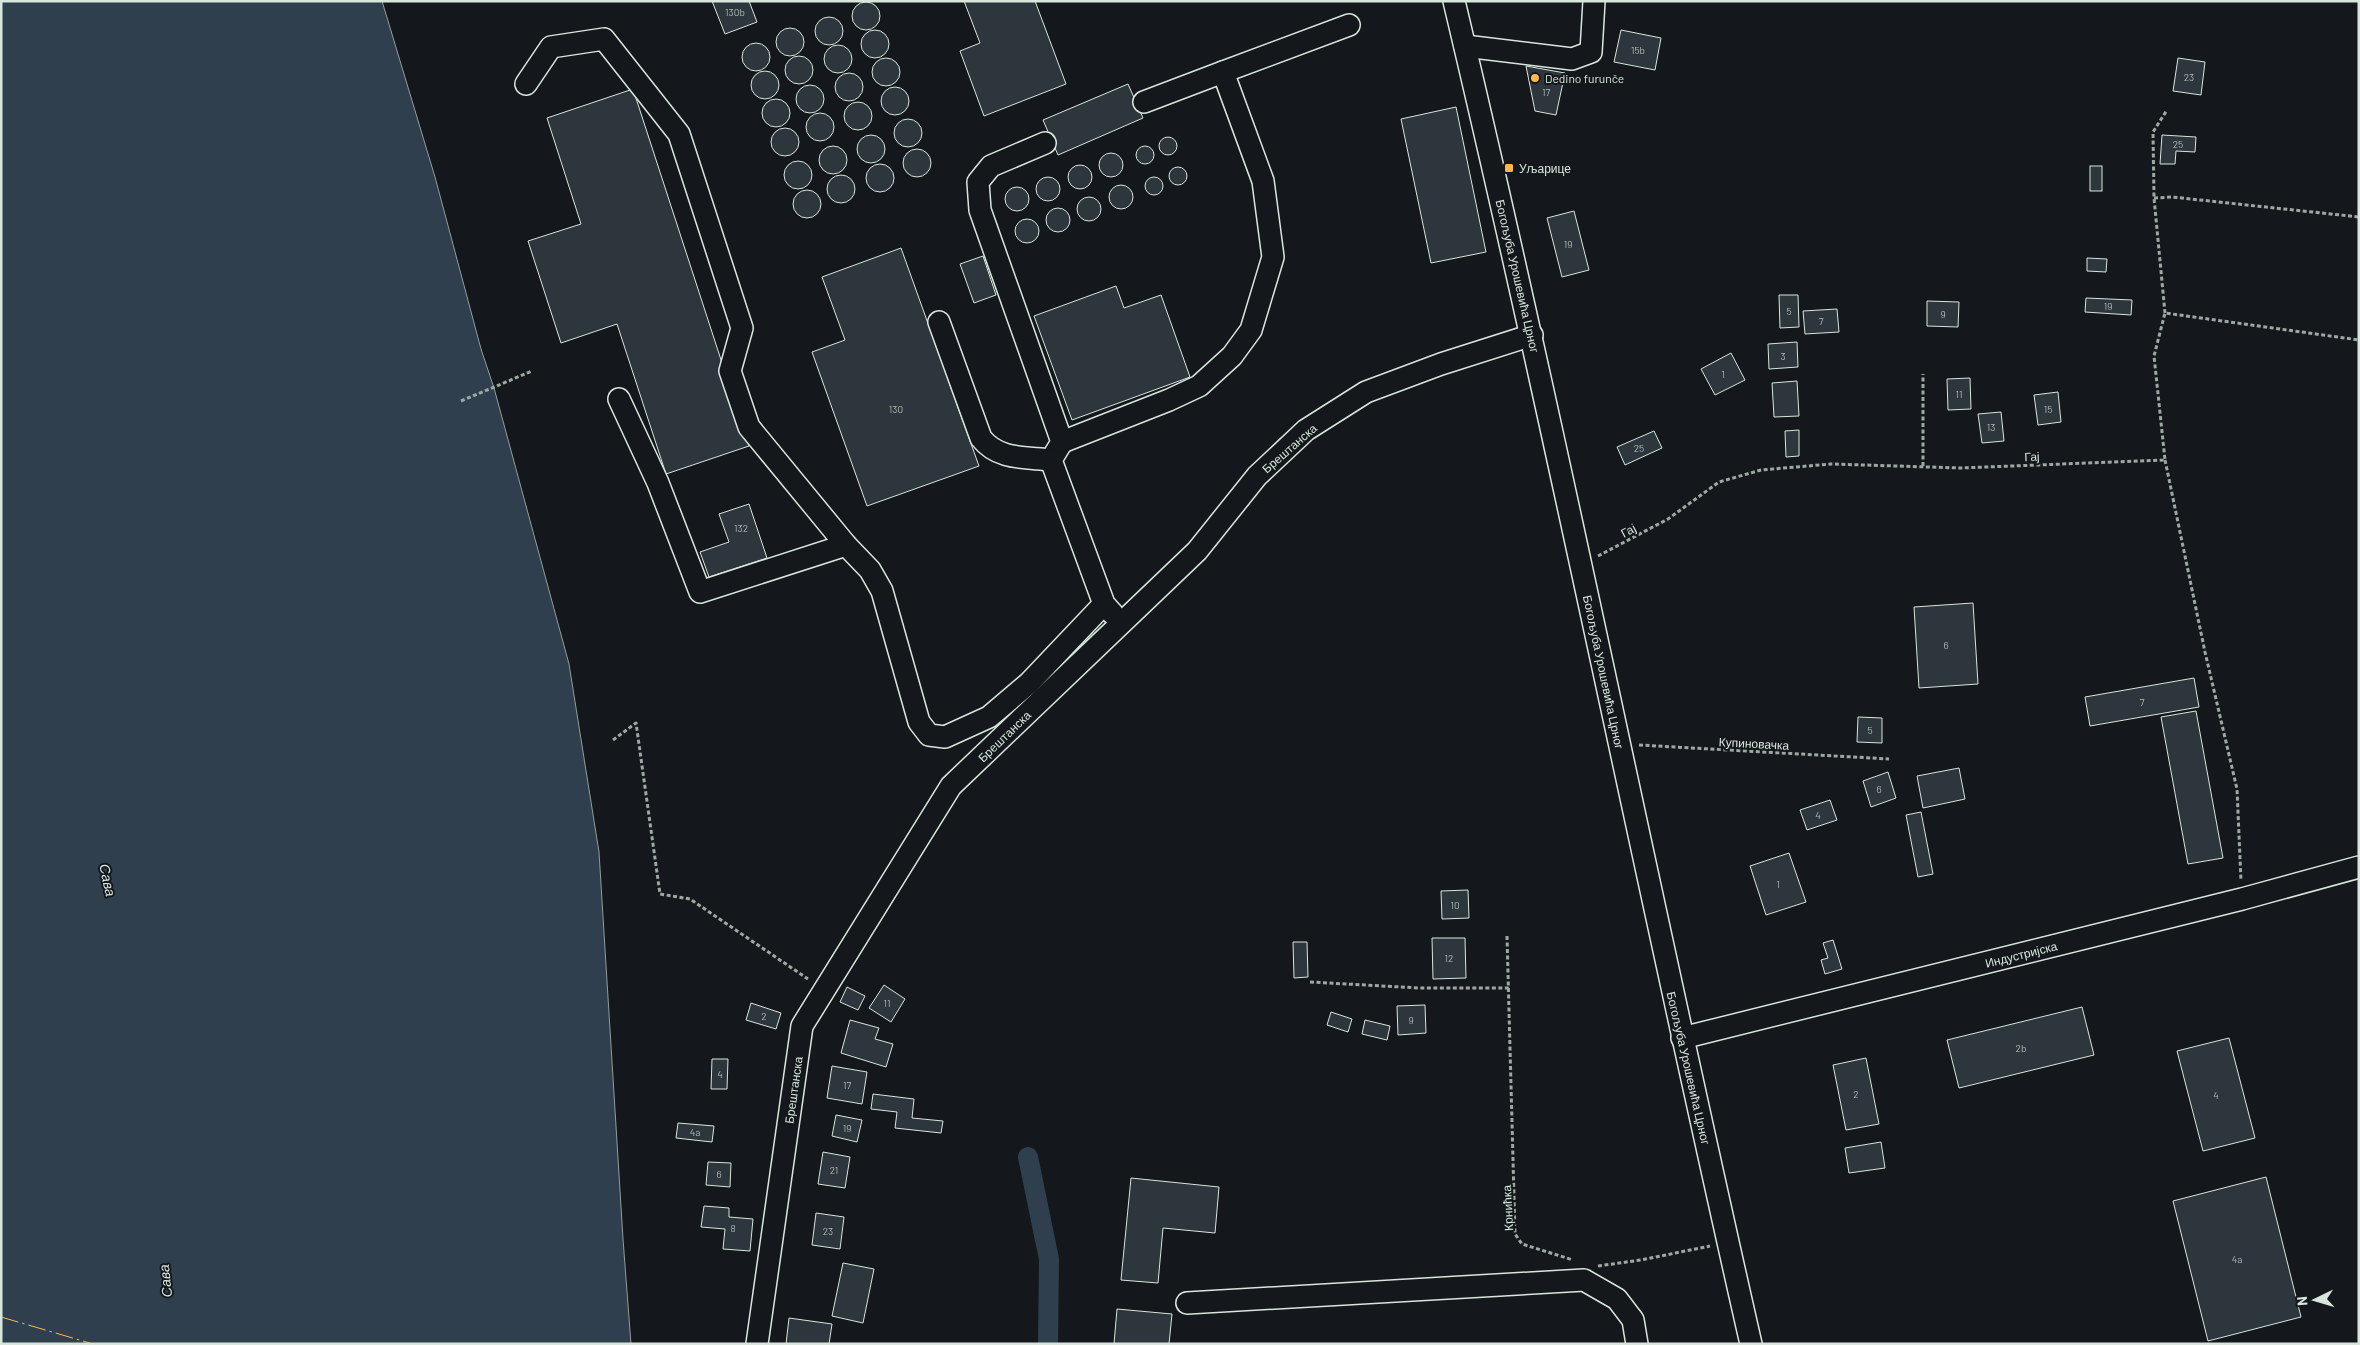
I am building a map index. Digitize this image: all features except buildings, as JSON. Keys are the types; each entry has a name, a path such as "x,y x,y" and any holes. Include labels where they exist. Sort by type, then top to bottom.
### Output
{"street":[{"name":"Богољуба Урошевића Црног","path":"1454,1 1532,335 1582,564 1618,744 1751,1344"},
{"path":"1465,46 1572,59 1586,55 1592,52 1594,1"},
{"path":"1144,102 1349,25"},
{"path":"526,84 551,47 604,39 679,134 742,328 730,371 749,427 846,545 870,570 882,592 919,722 930,735 944,737 989,717 1029,683 1104,604"},
{"path":"1051,460 1062,442 1169,400 1199,386 1232,356 1251,330 1273,257 1262,181 1223,72"},
{"path":"1045,142 991,166 978,182 980,210 1062,442"},
{"path":"940,322 981,438 989,448 1000,454 1051,460"},
{"name":"Брештанска","path":"757,1344 802,1026 951,786 1197,551 1257,476 1306,430 1366,392 1441,364 1532,335"},
{"path":"619,399 658,483 700,592 846,545"},
{"path":"1051,460 1104,604 1122,623"},
{"name":"Индустријска","path":"1682,1038 2242,899 2359,867"},
{"path":"1187,1303 1584,1280 1617,1298 1633,1320 1637,1344"}],"path":[{"path":"2167,110 2153,132 2154,198 2165,313 2154,356 2165,460 2205,652 2237,789 2242,899"},
{"path":"2154,198 2172,197 2359,218"},
{"path":"2165,313 2359,340"},
{"path":"461,401 532,371"},
{"path":"1923,466 1924,374"},
{"name":"Гај","path":"1582,564 1668,519 1719,482 1761,470 1831,464 1962,468 2165,460"},
{"path":"613,740 636,723 660,894 690,899 824,989"},
{"name":"Купиновачка","path":"1618,744 1889,759"},
{"name":"Крнићка","path":"1507,936 1515,1234 1522,1244 1576,1261"},
{"path":"1310,982 1419,988 1509,988"},
{"path":"1594,1267 1642,1260 1728,1242"}],"water":[{"name":"Сава","path":"1,1 382,1 435,177 569,664 599,852 631,1344 1,1344"}],"waterway":[{"path":"1028,1157 1049,1259 1048,1344"}],"power":[{"path":"1,1317 93,1344"}],"place":[{"name":"Dedino furunče","path":"1535,78"},
{"name":"Уљарице","path":"1509,168"}]}
